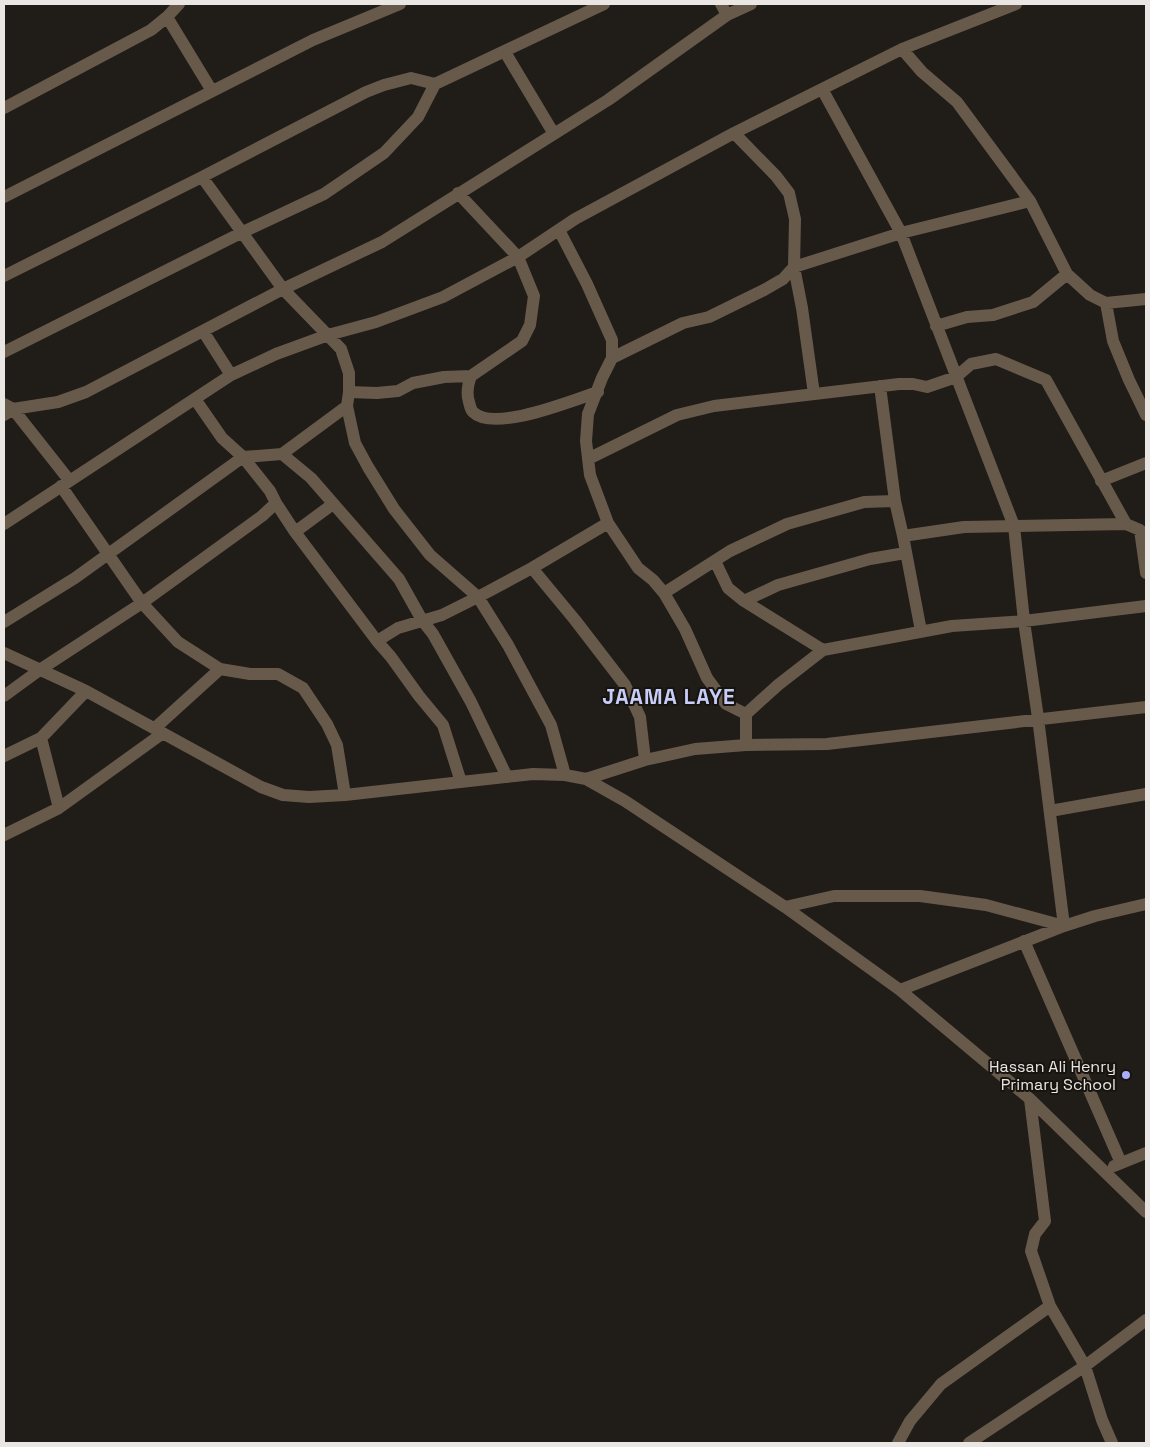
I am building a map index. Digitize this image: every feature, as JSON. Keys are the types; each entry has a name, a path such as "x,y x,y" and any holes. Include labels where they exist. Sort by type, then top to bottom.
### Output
{"street":[{"path":"4,108 151,30 180,4"},
{"path":"4,197 313,40 400,4"},
{"path":"4,276 375,89 411,78 435,84 604,4"},
{"path":"7,409 58,402 86,392 284,289 382,242 608,100 724,10 751,4"},
{"path":"4,524 231,375 276,354 328,335 376,322 443,297 518,257 575,219 734,133 902,49 1016,4"},
{"path":"167,17 212,90"},
{"path":"902,49 922,72 957,102 1030,201 1067,274 1090,295 1106,303 1146,298"},
{"path":"505,52 554,134"},
{"path":"4,352 243,232 324,194 384,153 418,118 435,84"},
{"path":"822,89 901,233 1014,526 1024,621 1064,926"},
{"path":"734,133 776,176 789,194 795,219 794,267 802,308 814,394"},
{"path":"202,177 284,289 341,349 349,372 349,392 346,406 355,442 368,467 394,508 430,555 478,597 508,645 551,725 565,775"},
{"path":"349,392 377,393 398,391 413,383 444,377 471,376 522,341 530,324 534,296 518,257 458,193"},
{"path":"612,358 683,322 709,317 764,290 783,279 794,267 901,233 1030,201"},
{"path":"559,230 587,284 612,340 612,358 588,414 586,441 590,475 608,523 638,568 653,580 664,593 685,629 707,678 726,704 746,714"},
{"path":"936,326 967,317 993,316 1033,302 1067,274"},
{"path":"1106,303 1113,340 1146,415"},
{"path":"203,331 231,375"},
{"path":"588,458 677,415 714,406 880,386 912,384 927,387 956,377 971,364 996,359 1046,380 1126,524"},
{"path":"471,376 468,384 468,399 471,411 478,416 491,418 520,417 598,392"},
{"path":"880,386 895,501 921,631"},
{"path":"195,399 222,438 243,457 270,491 295,532 391,657 418,696 443,725 460,782"},
{"path":"4,622 75,578 243,457 282,454 346,406"},
{"path":"7,409 65,483 108,554 142,603 178,642 220,669 250,674 278,674 302,688 327,724 337,745 345,795"},
{"path":"282,454 312,478 399,579 422,620 433,634 471,702 506,777"},
{"path":"1101,481 1146,463"},
{"path":"664,593 730,551 787,524 864,502 895,501"},
{"path":"4,696 41,669 142,603 262,516 276,503"},
{"path":"295,532 333,504"},
{"path":"377,641 398,628 442,615 478,597 532,568 608,523"},
{"path":"903,536 964,527 1126,524 1143,531 1146,573"},
{"path":"744,601 778,585 870,560 905,553"},
{"path":"714,561 728,588 744,601 823,650"},
{"path":"532,568 575,620 625,686 640,717 644,760"},
{"path":"746,745 746,714 778,685 823,650 952,626 1024,621 1146,606"},
{"path":"4,653 86,691 261,787 283,794 309,797 345,795 533,774 565,775 586,779 625,801 785,907 900,990 1030,1098 1146,1212"},
{"path":"4,834 59,808 160,731 220,669"},
{"path":"4,756 41,738 86,691"},
{"path":"586,779 644,760 695,749 746,745 827,744 909,736 1038,718 1146,706"},
{"path":"41,738 59,808"},
{"path":"1050,811 1146,794"},
{"path":"785,907 834,896 920,896 986,905 1064,926"},
{"path":"900,990 1064,926 1095,916 1146,904"},
{"path":"1024,942 1121,1163"},
{"path":"1030,1098 1045,1221 1035,1234 1031,1251 1050,1306 1085,1366 1102,1420 1112,1443"},
{"path":"1104,1170 1146,1153"},
{"path":"898,1443 910,1422 941,1384 1050,1306"},
{"path":"969,1443 1085,1366 1146,1320"}],"place":[{"name":"Hassan Ali Henry Primary School","path":"1126,1075"}],"district":[{"name":"JAAMA LAYE","path":"669,696"}]}
